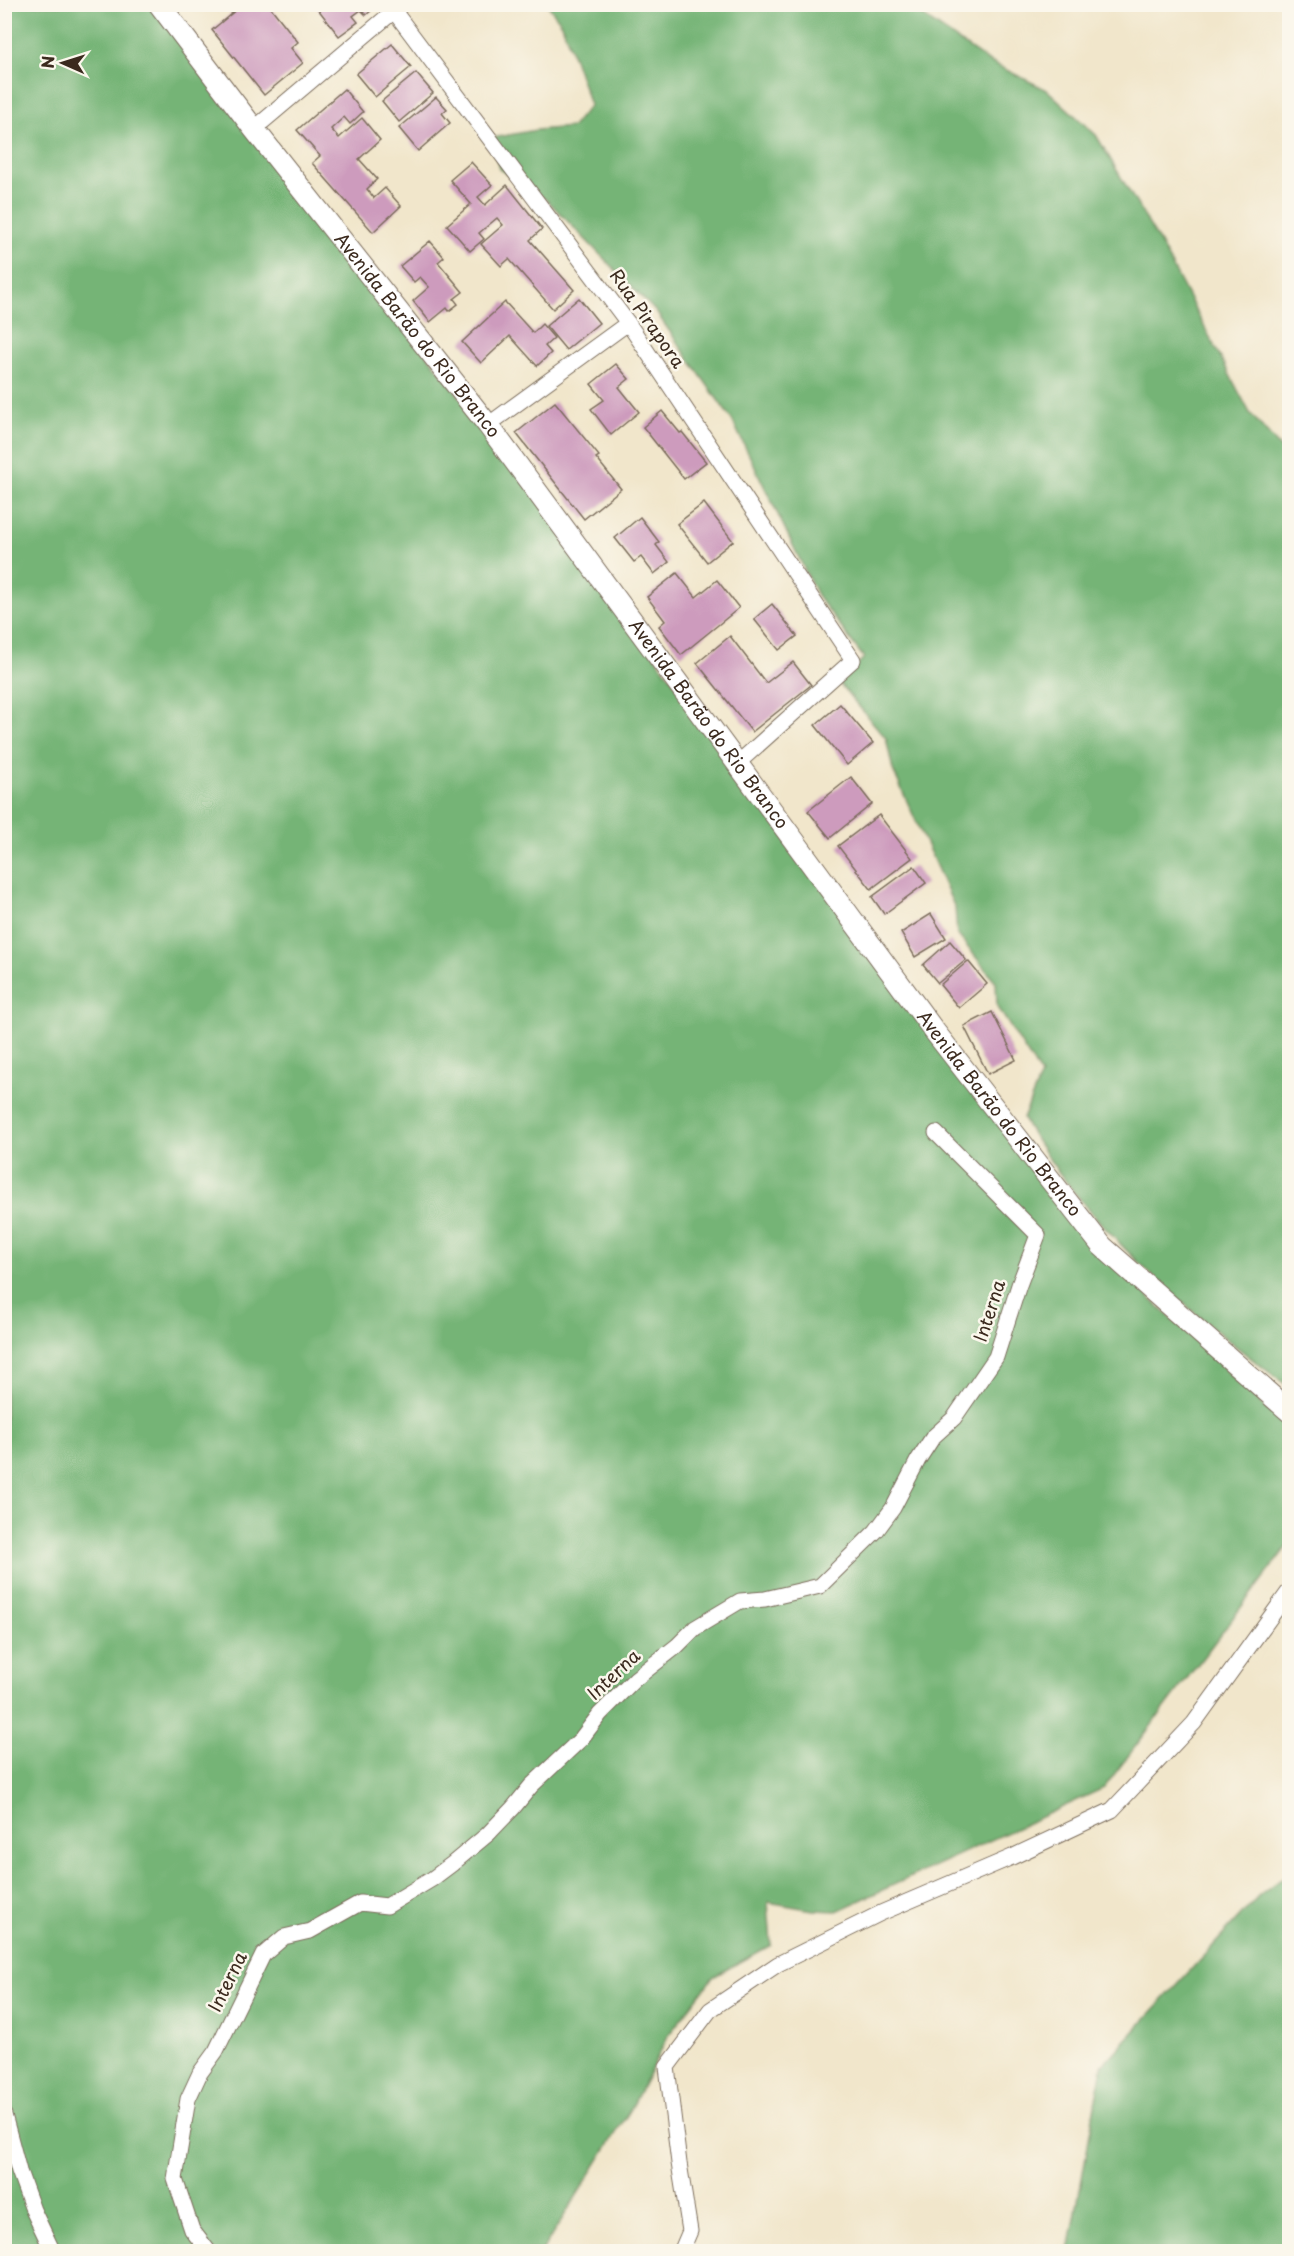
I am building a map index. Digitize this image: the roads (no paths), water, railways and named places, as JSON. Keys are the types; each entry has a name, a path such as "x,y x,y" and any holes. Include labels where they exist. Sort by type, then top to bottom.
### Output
{"street":[{"name":"Avenida Barão do Rio Branco","path":"159,4 254,129 488,425 948,1049 1102,1246 1290,1412"},
{"path":"254,129 398,8"},
{"name":"Rua Pirapora","path":"398,8 628,324 853,660 738,763"},
{"path":"488,425 628,324"},
{"name":"Interna","path":"209,2252 192,2230 175,2179 188,2099 200,2073 216,2051 263,1955 284,1937 310,1931 360,1904 387,1906 452,1864 507,1815 531,1786 581,1739 600,1714 635,1679 696,1628 740,1601 765,1599 820,1586 876,1531 893,1508 933,1437 954,1418 996,1358 1019,1285 1038,1235 936,1133"},
{"path":"681,2252 690,2231 667,2067 710,2010 778,1964 881,1913 1012,1857 1112,1810 1194,1723 1290,1590"},
{"path":"4,2115 19,2171 33,2210 53,2252"}]}
